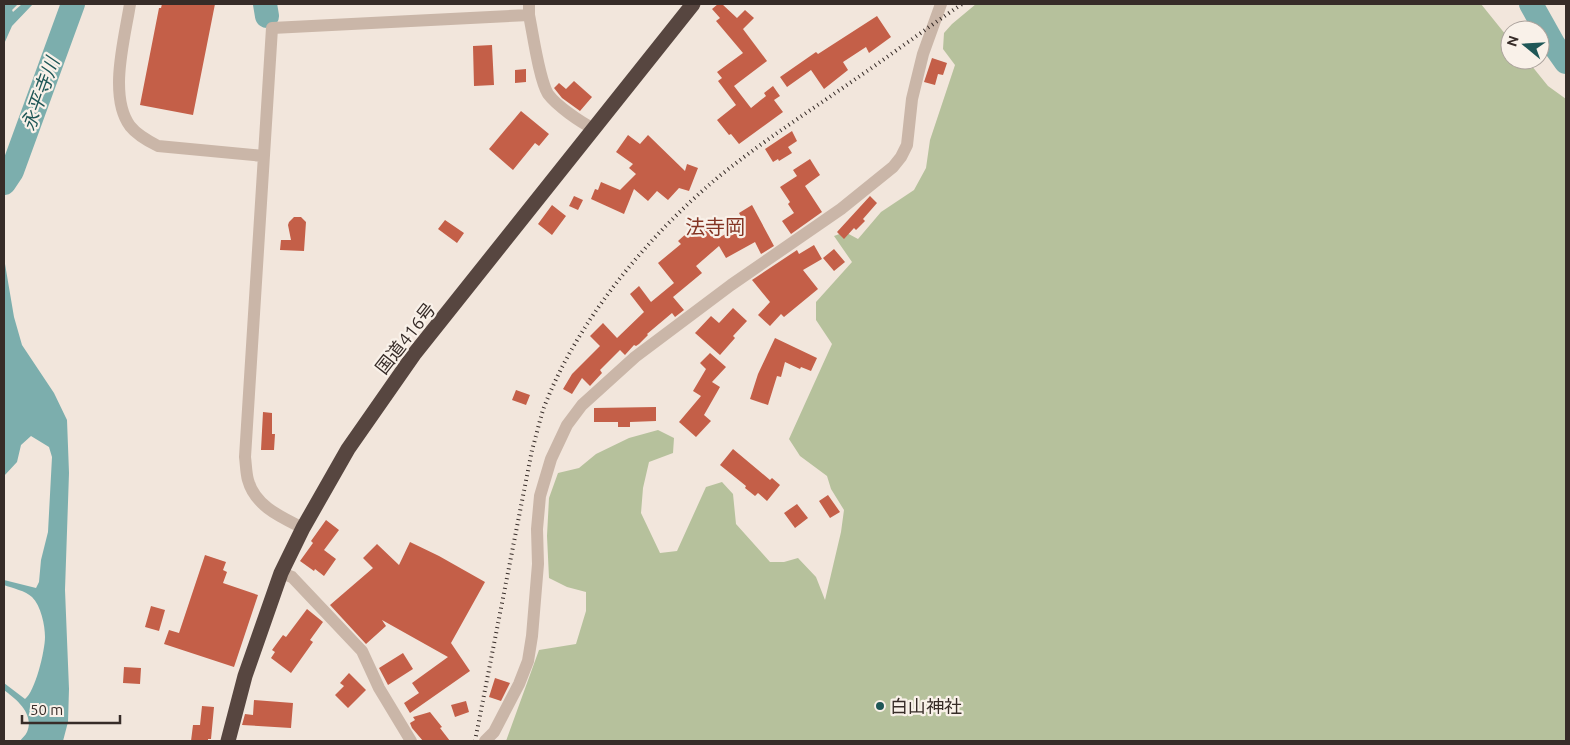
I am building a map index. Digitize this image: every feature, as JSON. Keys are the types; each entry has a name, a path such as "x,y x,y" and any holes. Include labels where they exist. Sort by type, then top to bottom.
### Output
{"highway":[{"name":"国道416号","path":"228,741 245,676 281,573 303,528 348,449 415,353 693,4"}],"street":[{"path":"130,4 121,58 119,89 122,108 131,127 145,139 158,146 263,156"},
{"path":"486,741 498,724 519,684 528,661 538,564 537,529 540,496 551,459 567,425 588,399 635,357 732,285 841,209 893,167 901,157 906,145 912,99 923,54 941,4"},
{"path":"303,528 270,511 256,496 248,481 245,457 272,28 529,10 544,84 549,95 577,120 594,129"},
{"path":"281,573 292,577 362,651 379,688 411,741"}],"green space":[{"path":"976,4 1481,4 1500,28 1500,70 1535,70 1548,86 1566,99 1566,741 506,741 539,650 576,644 586,611 586,592 567,587 549,578 547,536 549,498 558,473 579,468 596,454 629,438 658,430 674,438 673,453 649,462 643,488 641,513 660,553 677,551 706,487 722,482 733,494 736,524 770,562 784,562 798,558 816,577 825,600 841,532 844,510 831,489 827,476 800,456 789,439 832,344 816,320 816,302 852,262 834,236 845,232 858,239 881,212 914,190 926,168 930,140 955,65 943,49 944,33"}],"water":[{"path":"4,4 18,4 12,10 13,12 22,4 33,4 12,26 4,44"},
{"path":"4,258 14,317 22,345 54,393 67,420 69,473 65,590 69,689 68,722 63,741 20,741 27,732 28,719 23,708 4,690 4,683 25,699 36,680 43,652 44,627 38,605 32,597 23,591 4,585 4,580 36,588 39,582 41,560 48,532 52,457 49,447 31,436 21,445 17,462 4,476"}],"building":[{"path":"162,4 215,4 193,115 140,105 159,8 161,8"},
{"path":"718,4 722,4 737,18 745,10 754,18 743,29 767,61 734,86 751,108 766,96 764,93 773,86 780,96 774,100 783,112 739,144 717,120 736,105 718,81 722,78 717,72 743,53 716,21 720,18 712,9"},
{"path":"877,16 891,37 869,53 866,47 843,62 848,70 824,89 811,70 787,87 780,77 816,52 818,54"},
{"path":"492,45 494,85 474,86 473,46"},
{"path":"932,58 947,63 943,75 938,74 935,85 924,82"},
{"path":"526,69 526,82 515,83 515,70"},
{"path":"574,81 592,97 580,111 562,98 554,88 559,83 566,89"},
{"path":"521,111 549,134 539,146 535,143 513,170 489,149"},
{"path":"792,131 797,141 788,147 792,153 779,161 778,159 773,162 765,149"},
{"path":"628,135 640,144 648,135 685,171 687,164 698,168 689,191 679,188 668,200 657,191 648,201 634,189 624,214 591,199 595,189 598,190 601,182 620,190 636,174 629,168 633,164 616,152"},
{"path":"810,159 820,175 805,186 822,212 791,234 782,221 794,213 788,204 790,202 780,187 797,176 793,170"},
{"path":"574,196 583,200 578,210 569,206"},
{"path":"870,196 877,203 863,219 865,221 856,230 854,228 844,239 837,232"},
{"path":"552,205 566,216 552,235 538,224"},
{"path":"752,205 774,246 761,254 755,242 726,258 719,246 696,266 702,273 673,297 684,310 675,317 672,313 625,355 620,350 600,370 602,373 590,386 582,378 572,394 563,389 572,374 600,346 590,336 603,323 617,338 644,312 630,294 639,286 651,302 674,283 658,263 681,244 678,241 688,232 690,235 710,224 715,233 717,232 720,237 745,224 739,213"},
{"path":"294,217 301,217 306,222 304,251 280,250 281,240 291,240 288,225"},
{"path":"445,220 464,233 457,243 438,229"},
{"path":"814,245 822,259 803,270 818,289 784,317 781,314 770,326 758,315 770,302 752,280 797,250 799,254"},
{"path":"834,249 845,262 834,271 823,258"},
{"path":"733,308 747,321 733,336 735,338 720,355 695,333 711,316 719,323"},
{"path":"775,338 817,358 811,371 801,367 800,369 785,362 781,377 777,376 768,405 750,399 758,374"},
{"path":"710,353 726,367 712,382 720,387 704,415 711,421 696,437 679,422 701,396 693,391 706,369 700,363"},
{"path":"516,390 530,395 526,405 512,400"},
{"path":"656,407 656,421 630,422 630,427 618,427 618,422 594,422 594,408"},
{"path":"263,412 272,413 272,434 275,434 274,450 261,450"},
{"path":"733,449 770,480 772,478 780,485 767,501 758,493 755,496 745,488 746,486 720,465"},
{"path":"828,495 840,512 830,518 819,501"},
{"path":"797,504 808,518 795,528 784,513"},
{"path":"326,520 339,530 324,550 336,559 324,576 300,561"},
{"path":"410,542 485,582 451,643 470,671 410,713 404,703 419,693 412,683 448,657 382,620 386,626 366,644 330,605 373,568 363,558 377,544 399,565"},
{"path":"205,555 226,562 223,570 227,572 223,583 258,595 234,667 164,644 169,630 179,633"},
{"path":"151,606 165,610 159,631 145,627"},
{"path":"307,609 323,622 310,640 313,642 291,673 271,658 275,652 272,650 283,635 286,637"},
{"path":"403,653 413,669 388,685 379,668"},
{"path":"124,667 141,668 140,684 123,683"},
{"path":"349,673 366,690 348,708 335,695 344,686 340,683"},
{"path":"495,678 510,683 501,701 489,697"},
{"path":"254,700 293,703 291,728 242,725 245,714 253,715"},
{"path":"466,701 469,712 455,717 451,705"},
{"path":"202,706 214,707 211,739 208,739 208,741 191,741 193,725 200,725"},
{"path":"430,712 450,741 423,741 412,728 410,723 415,720 413,717"}],"waterway":[{"name":"永平寺川","path":"4,183 12,171 73,4"},
{"path":"265,4 267,16"},
{"name":"永平寺川","path":"1531,4 1566,62"}],"railway":[{"path":"475,741 532,450 540,420 557,378 593,315 639,255 690,202 716,179 768,139 962,4"}],"place":[{"name":"白山神社","path":"880,706"}],"district":[{"name":"法寺岡","path":"715,226"}]}
